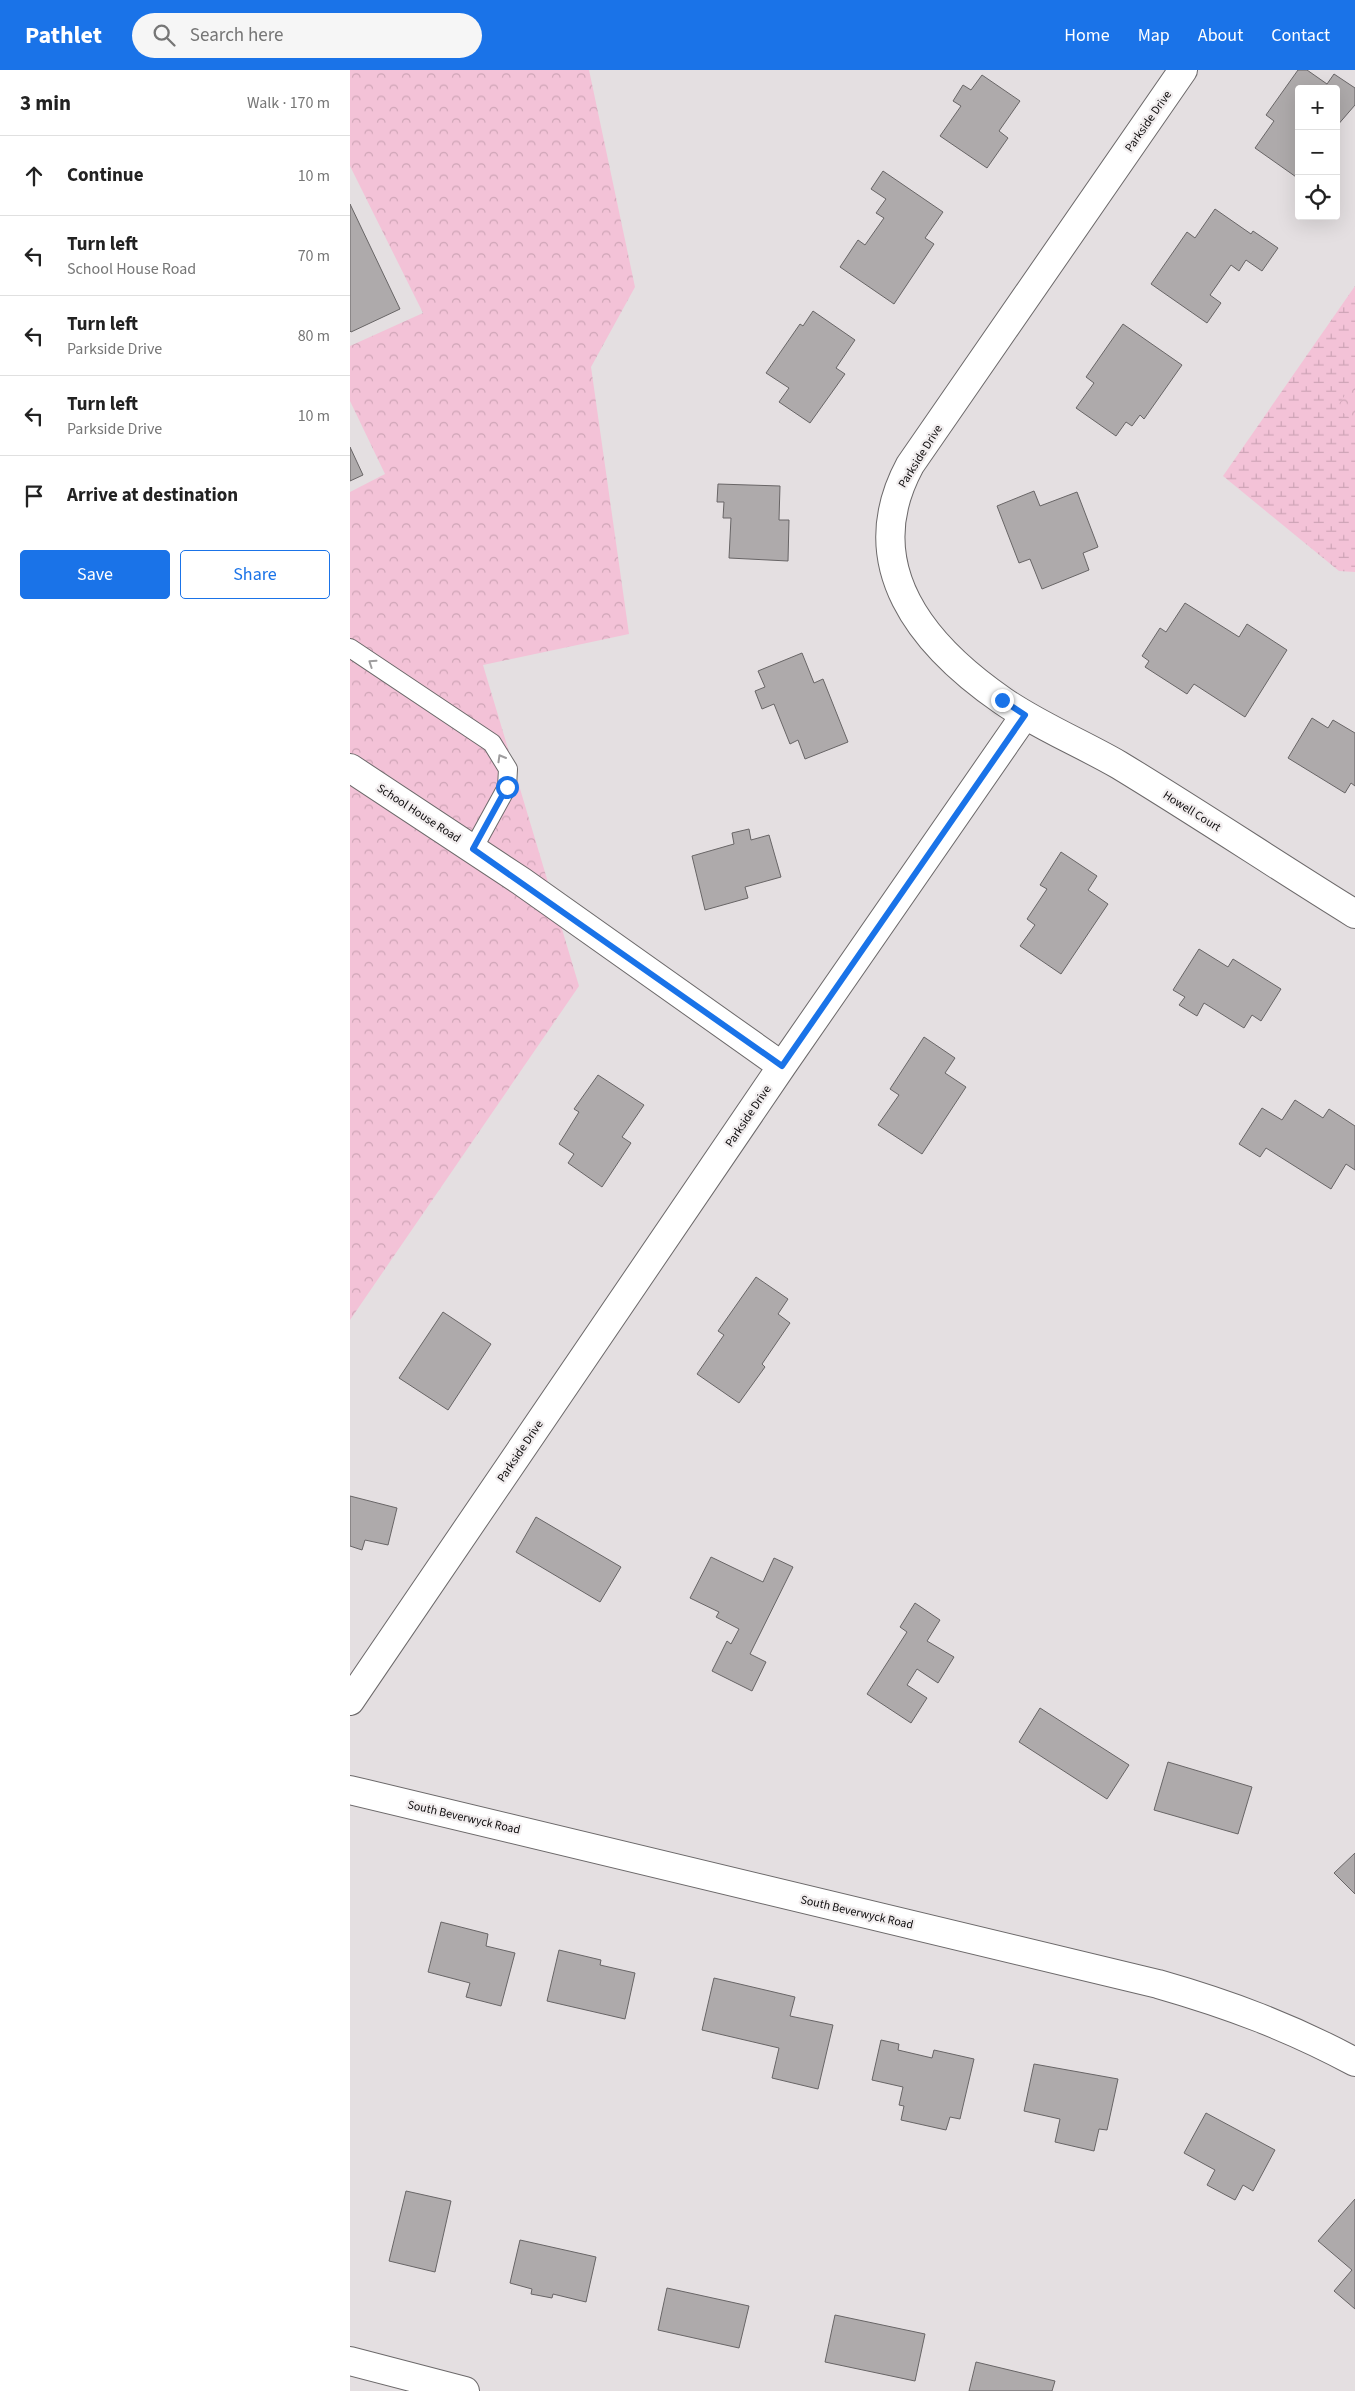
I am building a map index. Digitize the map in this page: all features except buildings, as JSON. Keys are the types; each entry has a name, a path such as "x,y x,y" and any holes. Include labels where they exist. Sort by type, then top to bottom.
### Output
{"street":[{"name":"Parkside Drive","path":"350,1701 782,1066 1025,715 1002,700 957,665 916,621 896,578 890,555 892,509 899,486 910,465 1184,70"},
{"name":"Howell Court","path":"1025,715 1118,765 1355,914"},
{"name":"School House Road","path":"350,768 473,849 782,1066"},
{"name":"South Beverwyck Road","path":"350,1790 1158,1984 1226,2004 1291,2030 1355,2062"},
{"path":"350,2361 466,2391"}],"lane":[{"path":"350,648 492,743 508,769 507,787 473,849"}],"green space":[{"path":"350,70 589,70 635,287 591,367 629,634 483,665 579,986 350,1320 350,492 385,474 350,401 350,346 423,313 350,166"},
{"path":"1355,286 1355,572 1339,571 1223,476"},
{"path":"1355,381 1355,421 1336,408"}],"route":[{"path":"507,787 473,849 782,1066 1025,715 1002,700"}]}
